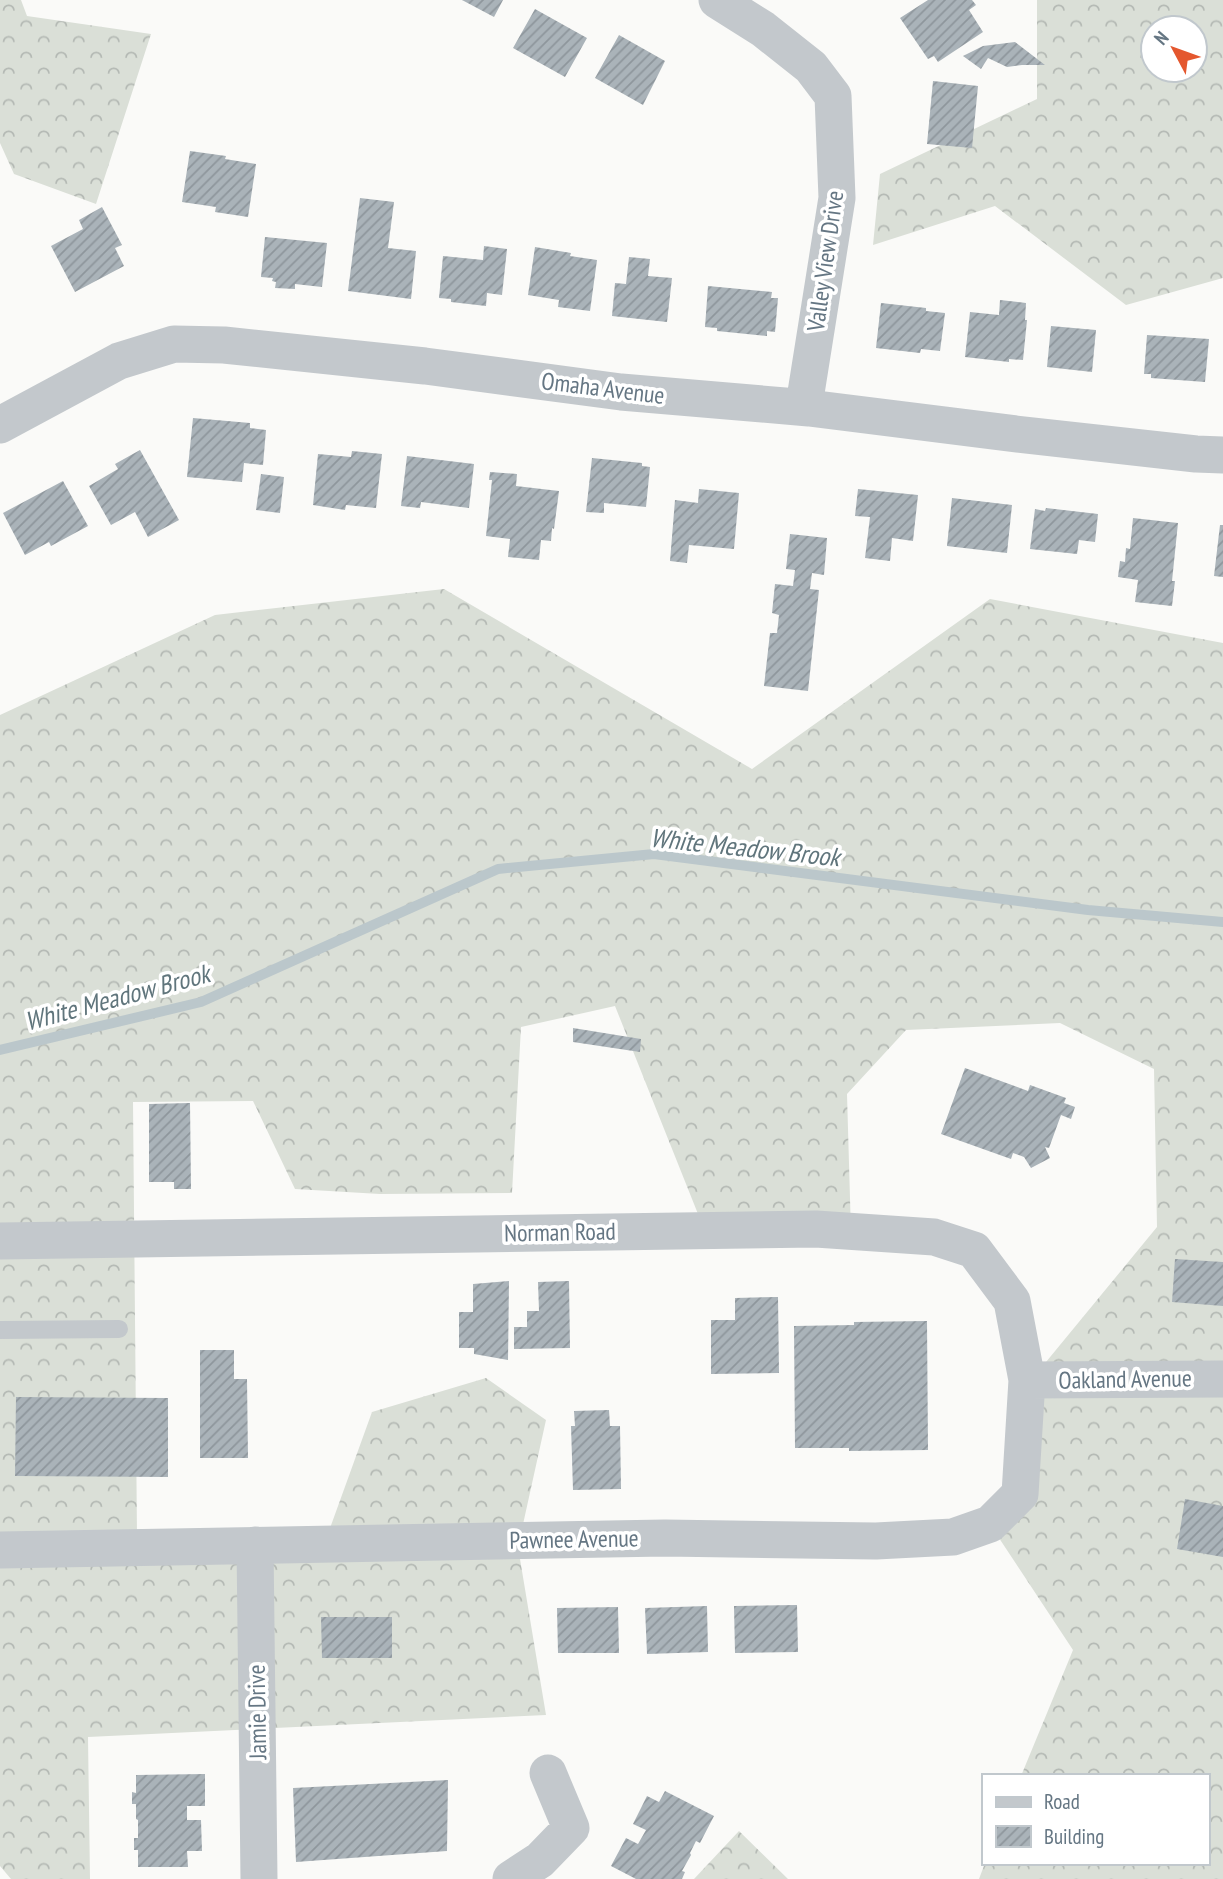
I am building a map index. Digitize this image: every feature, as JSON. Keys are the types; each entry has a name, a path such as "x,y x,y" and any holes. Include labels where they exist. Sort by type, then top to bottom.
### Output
{"street":[{"name":"Valley View Drive","path":"717,0 762,29 811,67 833,96 837,198 805,399 809,408"},
{"name":"Omaha Avenue","path":"0,425 119,361 174,344 224,345 425,366 621,392 809,408 1016,435 1223,455"},
{"name":"Norman Road","path":"0,1241 816,1228 934,1237 974,1250 1012,1301 1027,1380"},
{"name":"Oakland Avenue","path":"1027,1380 1223,1379"},
{"name":"Pawnee Avenue","path":"0,1550 665,1538 876,1541 953,1536 990,1524 1020,1494 1027,1380"},
{"name":"Jamie Drive","path":"255,1545 259,1879"},
{"path":"511,1879 540,1860 571,1828 548,1773"}],"lane":[{"path":"0,1330 119,1329"}],"green space":[{"path":"0,0 21,0 27,16 151,34 96,204 14,174 0,143"},
{"path":"1037,0 1223,0 1223,278 1126,305 995,206 873,245 880,174 1037,99"},
{"path":"444,589 752,769 990,599 1223,643 1223,1879 979,1879 984,1865 1209,1865 1209,1774 1022,1774 1073,1650 995,1532 1023,1390 1157,1227 1154,1069 1060,1023 906,1030 847,1094 851,1233 706,1234 615,1006 521,1027 512,1193 380,1194 295,1189 253,1101 133,1102 137,1536 321,1553 372,1412 486,1378 546,1420 518,1547 546,1715 88,1737 90,1879 11,1879 0,1866 0,715 215,615"},
{"path":"739,1831 788,1879 694,1879"}],"building":[{"path":"462,0 503,0 494,17"},
{"path":"928,0 972,0 976,5 969,10 983,32 938,62 934,56 928,59 900,18"},
{"path":"535,9 587,38 565,77 513,48"},
{"path":"619,35 665,61 643,105 595,78"},
{"path":"1015,42 1045,65 1007,67 988,58 981,69 963,56 983,46"},
{"path":"933,81 978,86 972,148 927,144"},
{"path":"190,151 256,164 248,217 215,212 216,207 182,202"},
{"path":"360,198 394,202 388,248 416,251 411,299 348,291"},
{"path":"102,207 122,245 115,248 124,266 75,292 51,246 83,229 79,220"},
{"path":"265,237 327,243 322,287 295,284 295,289 275,288 276,282 272,281 273,278 261,277"},
{"path":"484,246 507,249 502,295 487,293 486,306 439,298 443,256 483,260"},
{"path":"535,247 597,260 590,311 558,307 559,300 528,295"},
{"path":"629,257 650,259 648,276 672,278 667,322 612,316 615,283 626,284"},
{"path":"708,286 772,292 771,298 778,298 775,332 767,331 767,336 717,331 717,328 705,327"},
{"path":"1000,300 1026,303 1023,360 1009,359 1009,362 965,357 970,312 999,315"},
{"path":"881,303 945,313 940,351 921,349 920,353 876,348"},
{"path":"1051,326 1096,330 1092,372 1047,367"},
{"path":"1147,335 1209,339 1205,382 1151,378 1151,374 1144,374"},
{"path":"193,418 250,423 250,428 266,430 263,465 244,463 242,482 187,477"},
{"path":"140,450 179,520 148,537 135,512 111,525 89,486 118,469 115,464"},
{"path":"352,451 382,454 376,508 346,505 345,510 313,505 318,454 351,457"},
{"path":"407,456 474,464 469,508 421,502 420,508 401,506"},
{"path":"592,458 642,463 642,466 650,467 646,507 604,503 604,513 586,512"},
{"path":"490,472 517,474 516,486 559,491 551,541 541,540 539,560 508,557 510,539 486,536 492,480 489,480"},
{"path":"261,474 284,477 280,513 256,510"},
{"path":"63,481 88,526 51,546 49,542 25,555 3,513"},
{"path":"699,489 739,493 734,549 689,545 687,563 670,561 675,500 698,503"},
{"path":"858,489 918,495 913,541 892,538 890,561 865,558 870,517 855,516"},
{"path":"952,498 1012,505 1007,553 947,546"},
{"path":"1046,508 1098,514 1095,542 1079,540 1077,554 1030,549 1035,509 1045,511"},
{"path":"1133,518 1178,523 1172,606 1135,602 1138,580 1118,577 1120,561 1125,562 1126,548 1130,549"},
{"path":"1220,525 1223,525 1223,577 1214,576"},
{"path":"790,534 827,538 824,575 812,573 810,589 819,590 808,691 764,686 770,633 777,633 779,615 772,613 775,584 793,586 795,570 786,569"},
{"path":"573,1028 641,1039 640,1052 573,1042"},
{"path":"965,1068 1028,1091 1030,1085 1066,1098 1064,1103 1075,1107 1071,1119 1061,1115 1049,1148 1045,1147 1050,1158 1031,1168 1024,1157 1013,1153 1011,1159 941,1134"},
{"path":"190,1103 191,1189 174,1189 174,1182 149,1182 149,1104"},
{"path":"1175,1259 1223,1262 1223,1306 1172,1302"},
{"path":"509,1281 508,1360 474,1354 474,1348 459,1348 459,1312 473,1312 473,1284"},
{"path":"569,1281 570,1348 514,1349 514,1327 527,1327 527,1311 539,1311 538,1282"},
{"path":"778,1297 779,1373 711,1374 711,1320 735,1320 735,1298"},
{"path":"927,1321 928,1450 849,1451 849,1448 795,1448 794,1326"},
{"path":"200,1350 234,1350 234,1379 247,1379 248,1458 200,1458"},
{"path":"16,1397 168,1398 168,1477 15,1476"},
{"path":"609,1410 610,1426 620,1426 621,1489 573,1490 571,1426 575,1426 574,1411"},
{"path":"1185,1499 1223,1506 1223,1557 1177,1549"},
{"path":"797,1605 798,1652 735,1653 734,1606"},
{"path":"707,1606 708,1652 647,1654 645,1608"},
{"path":"618,1607 619,1653 558,1653 557,1608"},
{"path":"321,1617 392,1617 392,1658 322,1658"},
{"path":"205,1774 205,1806 187,1806 187,1820 201,1820 202,1851 187,1851 188,1867 138,1867 138,1850 134,1850 134,1838 138,1838 138,1820 136,1804 132,1804 132,1792 136,1793 136,1775"},
{"path":"448,1780 447,1851 296,1862 293,1788"},
{"path":"665,1791 714,1816 700,1843 696,1841 682,1871 685,1872 682,1879 636,1879 611,1866 626,1838 638,1844 646,1830 633,1824 647,1796 659,1802"}],"waterway":[{"name":"White Meadow Brook","path":"0,1050 201,1002 498,869 654,854 1088,910 1223,922"}]}
